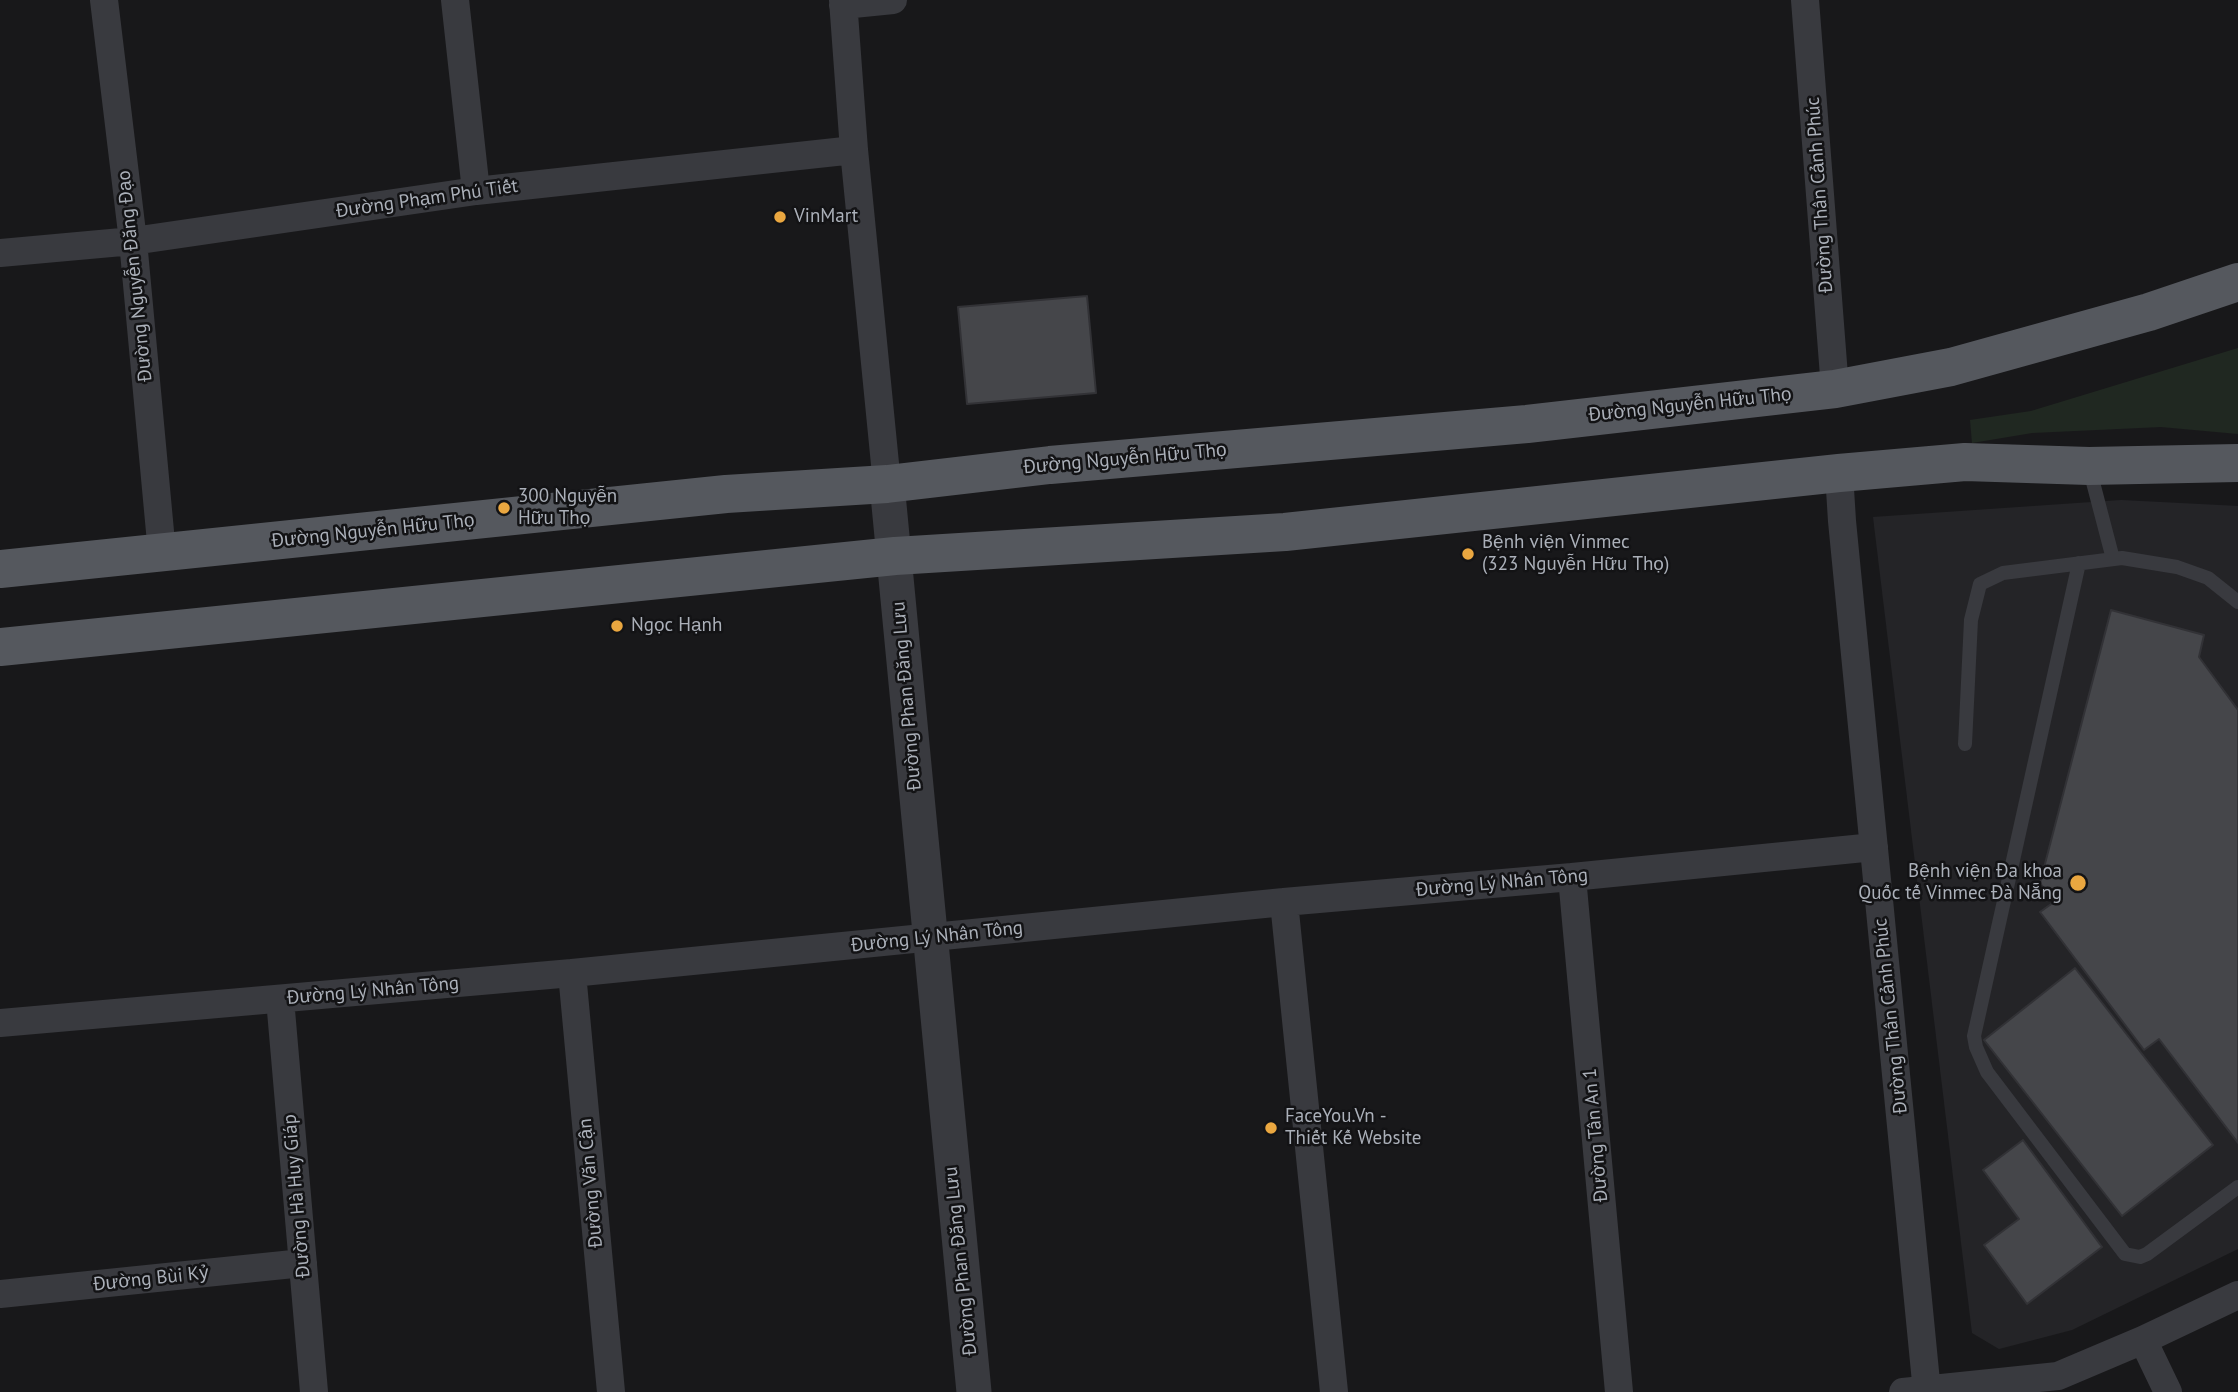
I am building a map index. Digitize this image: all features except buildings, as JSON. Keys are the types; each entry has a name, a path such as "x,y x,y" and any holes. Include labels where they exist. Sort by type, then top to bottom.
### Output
{"main road":[{"name":"Đường Nguyễn Hữu Thọ","path":"0,569 726,494 887,484 1051,465 1527,424 1835,389 1951,367 2149,312 2238,282"},
{"path":"0,647 895,556 1284,532 1965,462 2089,466 2238,463"}],"street":[{"name":"Đường Nguyễn Đăng Đạo","path":"104,0 133,241 162,553"},
{"path":"455,0 476,191"},
{"path":"843,2 893,0"},
{"name":"Đường Thân Cảnh Phúc","path":"1805,0 1835,389"},
{"name":"Đường Phan Đăng Lưu","path":"843,2 854,150 974,1392"},
{"name":"Đường Phạm Phú Tiết","path":"0,253 133,241 476,191 854,150"},
{"name":"Đường Thân Cảnh Phúc","path":"1839,473 1874,847 1919,1391"},
{"name":"Đường Lý Nhân Tông","path":"0,1023 572,973 1874,847"},
{"name":"Đường Tân An 1","path":"1572,877 1619,1392"},
{"path":"1284,902 1334,1392"},
{"name":"Đường Văn Cận","path":"572,973 611,1392"},
{"name":"Đường Hà Huy Giáp","path":"279,999 314,1392"},
{"name":"Đường Bùi Kỷ","path":"0,1294 303,1263"},
{"path":"1919,1391 2058,1376 2238,1295"},
{"path":"2143,1340 2168,1392"}],"lane":[{"path":"2089,466 2113,559"},
{"path":"1965,744 1971,620 1980,584 2003,573 2122,558 2177,567 2208,578 2238,602"},
{"path":"2080,563 1974,1036 1976,1047 1987,1072 2124,1254 2132,1257 2147,1254 2238,1186"}],"shaded area":[{"path":"2238,348 2238,434 2161,427 2032,433 1972,443 1970,420 2031,411"},
{"name":"Bệnh viện Đa khoa Quốc tế Vinmec Đà Nẵng","path":"2121,500 2238,506 2238,1249 2072,1330 1999,1349 1972,1333 1873,517"}],"place":[{"name":"VinMart","path":"780,217"},
{"name":"300 Nguyễn Hữu Thọ","path":"504,508"},
{"name":"Bệnh viện Vinmec (323 Nguyễn Hữu Thọ)","path":"1468,554"},
{"name":"Ngọc Hạnh","path":"617,626"},
{"name":"Bệnh viện Đa khoa Quốc tế Vinmec Đà Nẵng","path":"2078,883"},
{"name":"FaceYou.Vn - Thiết Kế Website","path":"1271,1128"}]}
